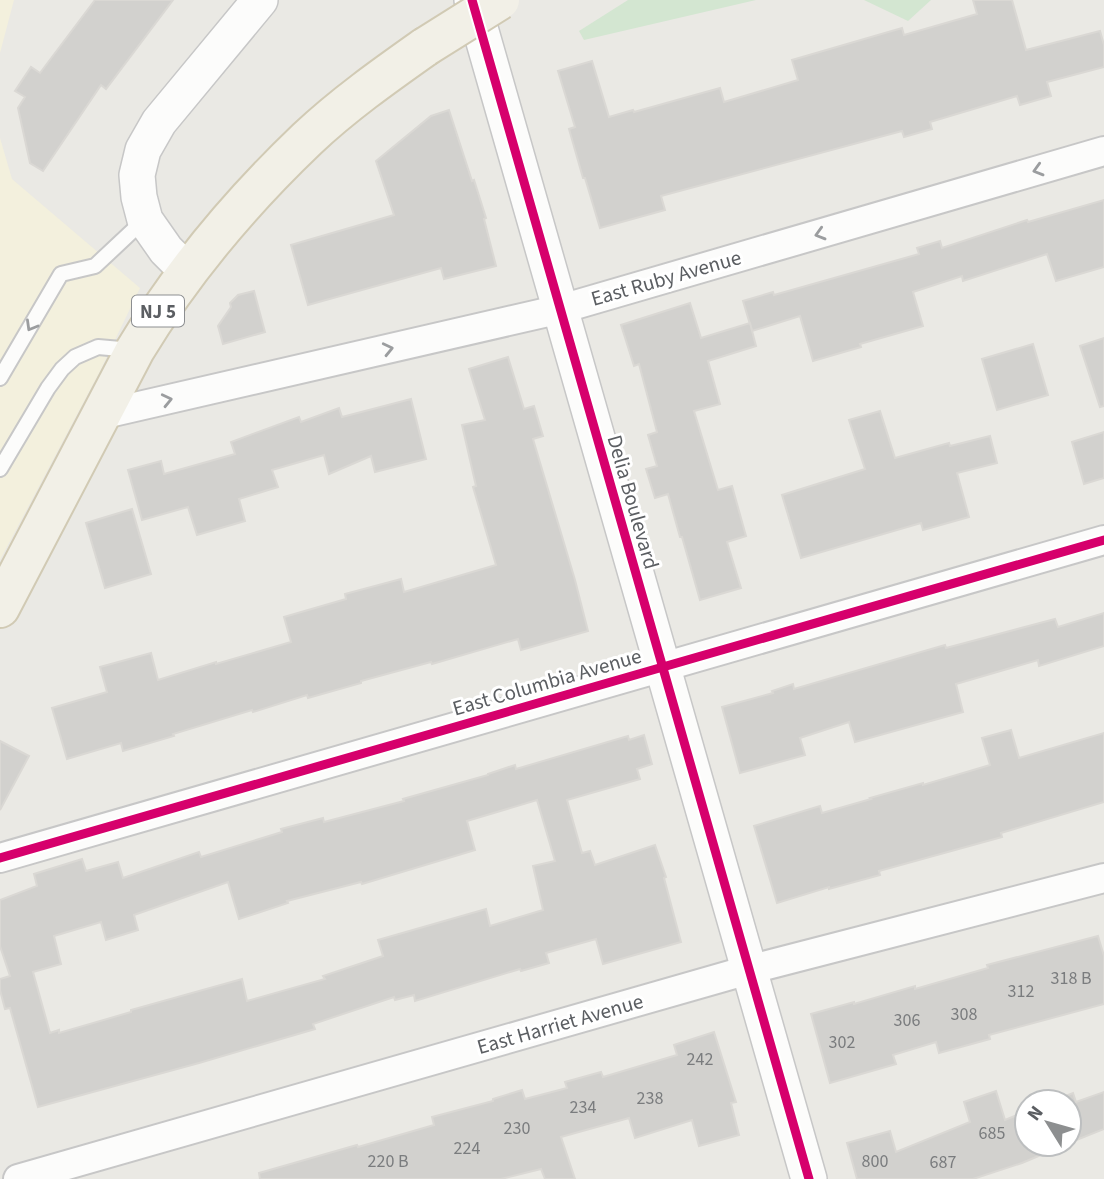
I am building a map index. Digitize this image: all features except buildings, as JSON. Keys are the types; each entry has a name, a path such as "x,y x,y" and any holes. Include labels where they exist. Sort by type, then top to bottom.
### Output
{"main road":[{"name":"NJ 5","path":"0,608 135,350 187,271 264,182 309,137 391,71 500,0"}],"street":[{"path":"187,271 166,250 145,220 137,175 143,150 159,122 260,0"},
{"name":"Delia Boulevard","path":"472,0 809,1179"},
{"name":"East Ruby Avenue","path":"100,415 561,309 1104,151"},
{"name":"East Columbia Avenue","path":"0,858 1104,540"},
{"name":"East Harriet Avenue","path":"18,1179 748,970 1104,878"}],"lane":[{"path":"0,378 61,274 95,266 145,220"},
{"path":"0,469 48,388 75,357 98,347 135,350"}],"shaded area":[{"path":"0,0 14,0 0,53"},
{"path":"0,138 12,179 140,288 100,371 0,560"}],"green space":[{"path":"628,0 756,0 584,40 579,31"},
{"path":"864,0 931,0 908,21"}],"cycle path":[{"path":"472,0 809,1179"},
{"path":"0,858 1104,540"}]}
